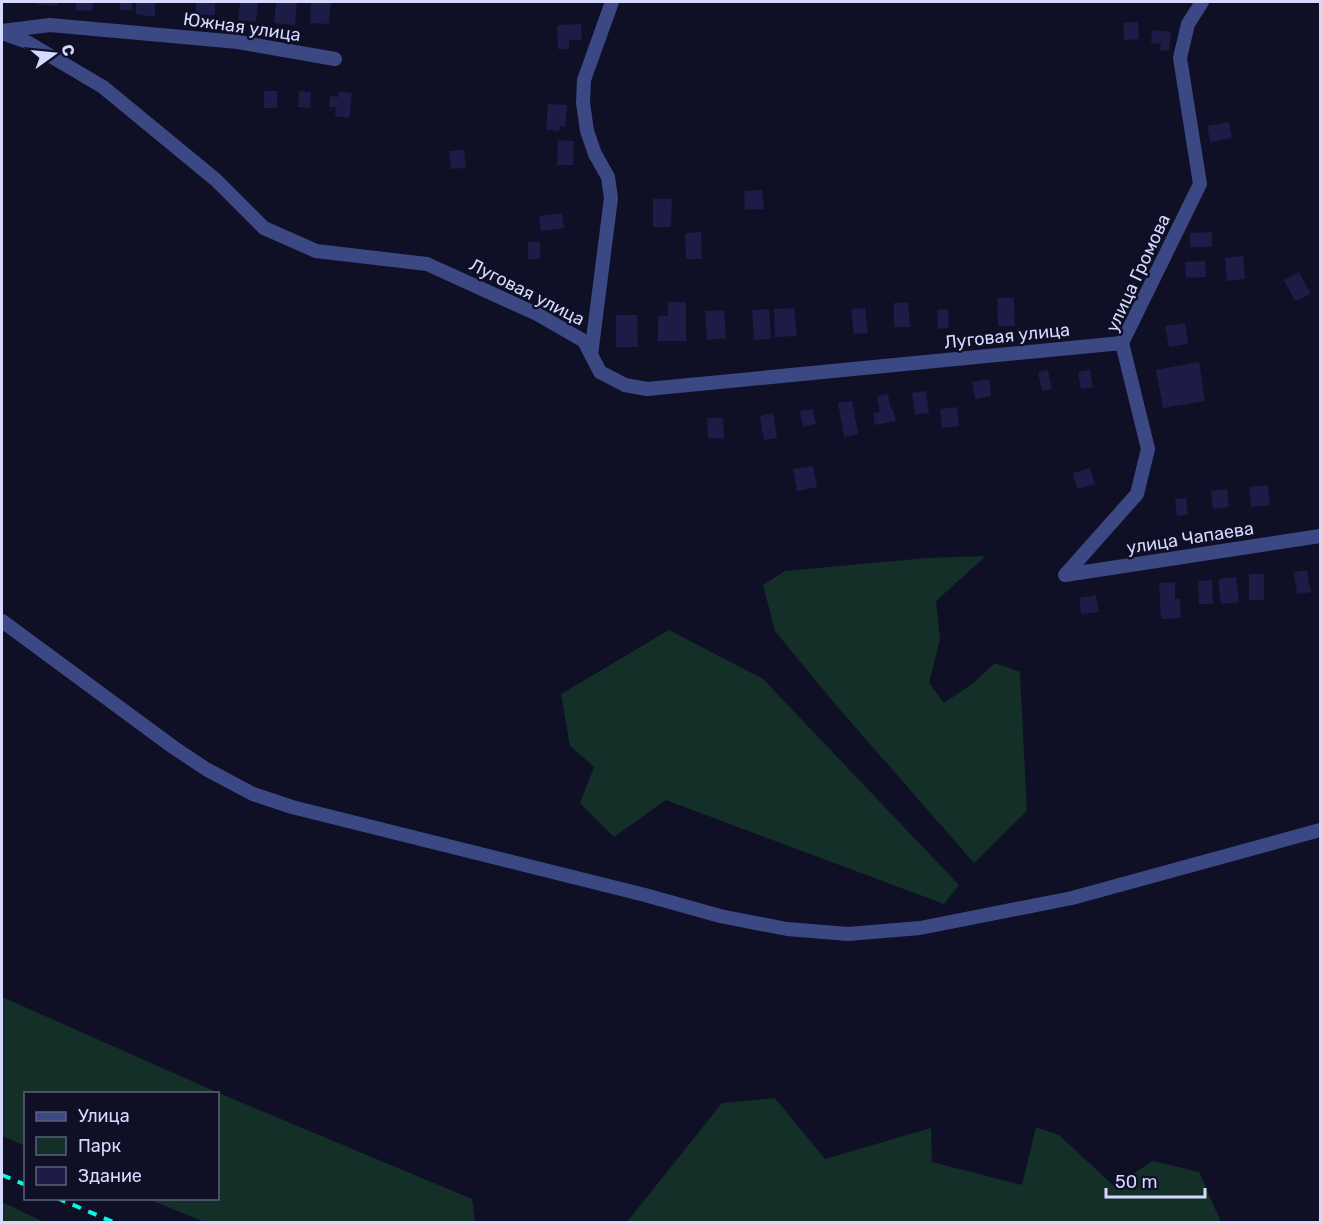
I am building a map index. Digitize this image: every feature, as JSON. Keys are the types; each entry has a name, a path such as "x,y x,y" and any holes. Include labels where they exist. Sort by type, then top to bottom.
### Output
{"street":[{"path":"591,355 611,198 608,177 595,154 587,131 582,103 584,80 612,2"},
{"name":"улица Громова","path":"1065,575 1137,494 1148,449 1122,343 1200,184 1180,58 1188,24 1203,2"},
{"name":"Южная улица","path":"2,32 50,25 238,42 335,59"},
{"name":"Луговая улица","path":"2,32 27,42 104,87 216,180 264,228 316,251 427,264 537,314 584,341 600,372 626,385 647,389 1122,343"},
{"name":"улица Чапаева","path":"1065,575 1320,536"},
{"path":"2,621 173,747 206,769 253,794 302,810 645,895 720,916 787,929 848,934 920,928 1072,898 1320,830"}],"green space":[{"path":"986,556 936,601 940,639 929,683 944,703 972,684 995,663 1020,672 1027,811 974,863 835,704 775,631 763,585 785,571 927,558"},
{"path":"669,630 763,679 959,885 944,904 666,800 614,837 580,803 594,767 570,746 561,694"},
{"path":"2,997 216,1092 24,1092 24,1146 2,1136"},
{"path":"219,1093 472,1199 475,1222 205,1222 150,1200 219,1200"},
{"path":"775,1098 825,1159 931,1128 932,1162 1022,1185 1036,1127 1059,1135 1114,1186 1153,1161 1199,1172 1221,1222 627,1222 722,1103"},
{"path":"2,1202 44,1222 2,1222"}],"building":[{"path":"37,2 58,2 57,6 36,4"},
{"path":"76,2 93,2 92,11 76,10"},
{"path":"120,2 132,2 132,10 120,10"},
{"path":"136,2 155,2 155,17 136,14"},
{"path":"196,2 215,2 215,15 196,15"},
{"path":"240,2 258,2 256,22 238,20"},
{"path":"276,2 297,2 295,25 274,23"},
{"path":"311,2 331,2 329,24 310,23"},
{"path":"1138,22 1139,39 1124,40 1123,23"},
{"path":"581,24 582,40 569,40 569,49 558,49 557,25"},
{"path":"1152,30 1171,32 1169,51 1160,50 1161,44 1151,43"},
{"path":"264,91 277,91 277,108 264,108"},
{"path":"299,91 311,92 310,108 298,107"},
{"path":"339,91 352,93 349,118 335,116 336,107 329,107 330,96 338,97"},
{"path":"548,104 567,105 565,127 560,126 559,131 546,130"},
{"path":"1229,122 1232,138 1210,142 1207,126"},
{"path":"558,140 574,141 573,165 557,165"},
{"path":"464,150 466,168 451,169 449,151"},
{"path":"762,190 764,209 745,210 744,191"},
{"path":"653,199 672,199 671,227 653,227"},
{"path":"562,213 564,228 541,231 539,216"},
{"path":"701,232 702,259 686,259 685,233"},
{"path":"1212,232 1212,247 1190,247 1190,233"},
{"path":"528,242 540,242 540,259 528,259"},
{"path":"1243,256 1245,279 1227,281 1225,258"},
{"path":"1205,261 1206,277 1186,278 1185,262"},
{"path":"1299,272 1311,294 1295,301 1284,280"},
{"path":"997,298 1014,298 1015,326 998,326"},
{"path":"668,302 686,302 686,341 658,341 658,316 668,316"},
{"path":"908,302 910,327 894,327 894,303"},
{"path":"794,308 797,336 775,337 774,309"},
{"path":"865,308 868,333 854,334 851,309"},
{"path":"769,309 771,339 754,340 752,310"},
{"path":"948,309 949,328 938,329 937,310"},
{"path":"724,310 726,338 707,340 705,311"},
{"path":"616,315 637,315 638,347 616,347"},
{"path":"1185,323 1188,344 1169,347 1165,326"},
{"path":"1199,362 1205,401 1163,408 1156,370"},
{"path":"1048,370 1052,389 1042,391 1038,372"},
{"path":"1090,370 1093,387 1081,389 1078,372"},
{"path":"989,379 991,396 975,399 972,382"},
{"path":"926,391 929,413 915,415 912,393"},
{"path":"888,394 896,421 875,425 873,413 880,412 877,396"},
{"path":"852,401 858,434 844,437 838,403"},
{"path":"957,407 959,426 942,428 940,409"},
{"path":"813,409 816,424 803,427 800,411"},
{"path":"773,413 777,438 764,440 760,416"},
{"path":"707,418 723,418 724,438 708,438"},
{"path":"813,466 817,487 797,491 793,469"},
{"path":"1090,468 1095,484 1077,489 1073,473"},
{"path":"1268,485 1270,505 1251,507 1249,487"},
{"path":"1227,489 1229,507 1213,509 1211,491"},
{"path":"1186,498 1188,515 1177,516 1175,499"},
{"path":"1307,570 1311,592 1297,594 1294,572"},
{"path":"1249,574 1264,574 1264,600 1249,600"},
{"path":"1236,577 1239,602 1221,604 1218,579"},
{"path":"1212,580 1213,604 1199,604 1198,581"},
{"path":"1175,582 1175,599 1180,599 1181,618 1161,619 1159,583"},
{"path":"1096,595 1099,612 1081,614 1079,598"}],"railway":[{"path":"2,1175 24,1184"},
{"path":"62,1200 113,1222"}]}
